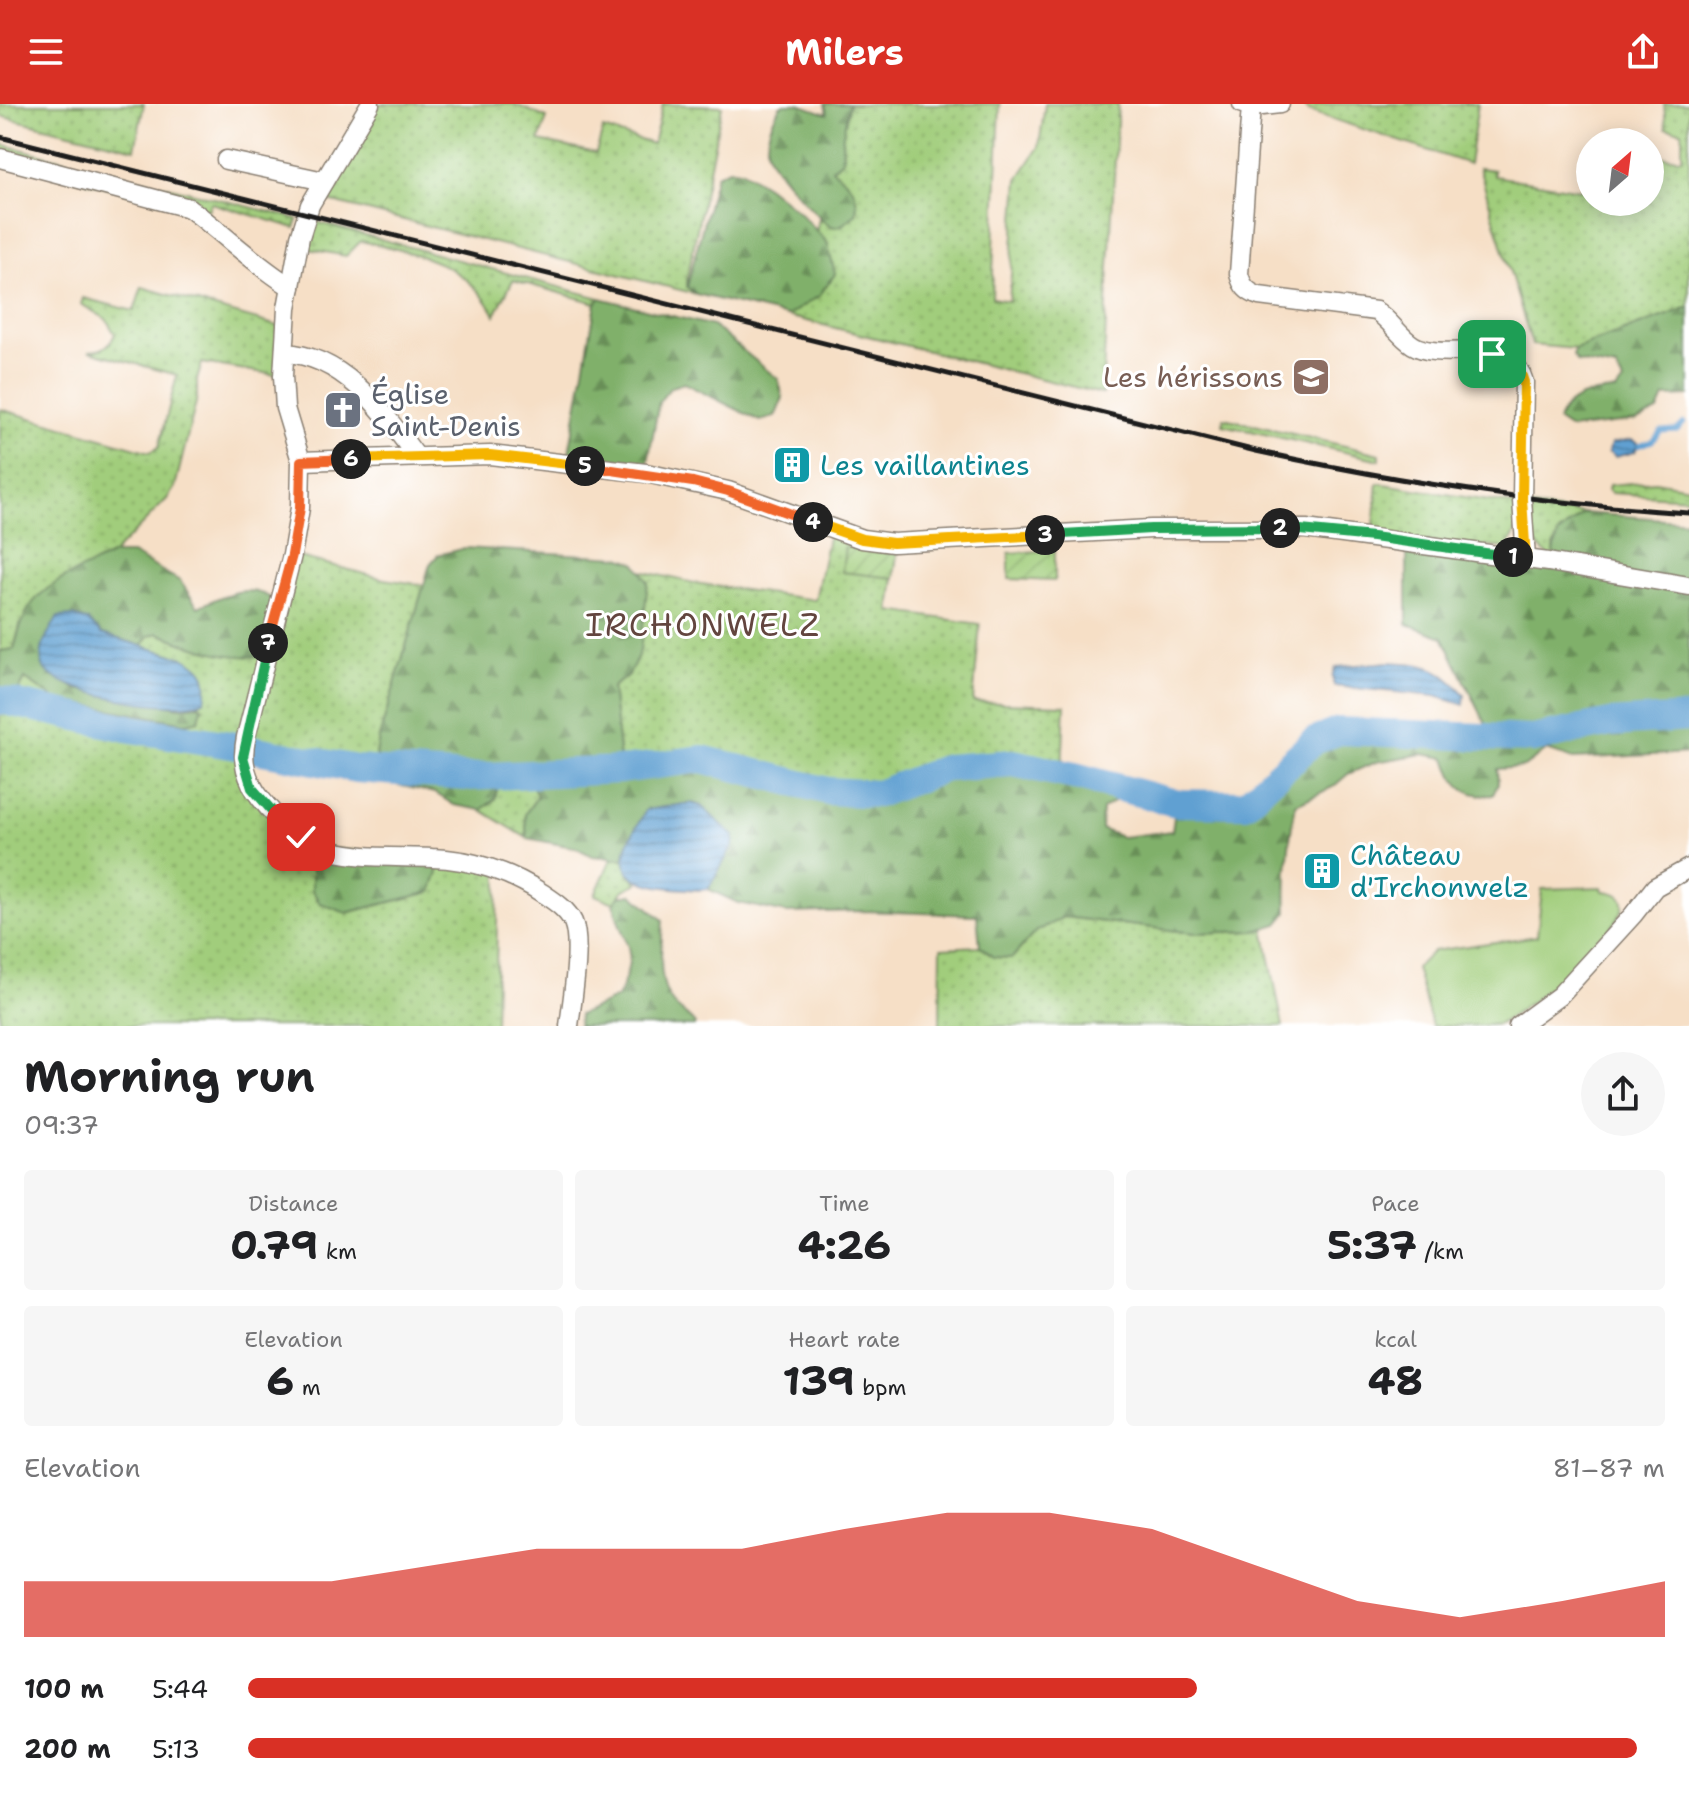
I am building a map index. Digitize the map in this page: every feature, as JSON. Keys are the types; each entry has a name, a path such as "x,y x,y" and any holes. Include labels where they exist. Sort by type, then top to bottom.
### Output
{"street":[{"path":"370,104 324,181 307,214 300,237 285,328 285,408 301,461 300,508 292,555 243,757 252,788 265,805 287,828 315,845 366,856 464,862 523,882 561,907 575,928 569,1026"},
{"path":"1280,104 1247,105 1239,267 1241,282 1245,289 1259,296 1376,311 1388,319 1412,345 1502,355 1517,366 1524,382 1522,499 1526,559"},
{"path":"0,158 189,208 291,287"},
{"path":"226,160 324,181"},
{"path":"285,353 318,361 354,382 376,404 416,456"},
{"path":"301,461 490,455 646,473 728,491 862,539 893,543 1151,529 1260,527 1353,534 1689,586"},
{"path":"1518,1026 1559,996 1655,887 1689,868"}],"green space":[{"path":"0,104 144,104 135,149 0,116"},
{"path":"370,104 514,104 547,118 539,141 596,153 603,129 653,144 663,104 722,106 687,279 687,287 696,294 321,199"},
{"path":"799,104 827,114 825,104 849,104 842,139 843,159 832,169 852,188 857,206 856,214 841,226 829,224 809,207 771,161 767,141 780,106"},
{"path":"849,104 1000,104 992,298 1009,301 1018,179 1039,147 1045,104 1118,104 1102,394 787,316 819,296 827,242 816,232 819,218 831,227 832,169 843,159 842,139"},
{"path":"1303,104 1478,104 1469,164 1308,111"},
{"path":"1664,104 1689,104 1689,307 1575,349 1532,345 1479,168 1494,170 1494,176 1576,189 1576,216 1664,216 1664,156 1682,158 1682,131 1666,128"},
{"path":"0,144 298,219 295,228 211,203 206,214 0,158"},
{"path":"729,169 741,170 768,187 799,212 827,242 835,274 819,296 787,316 696,294 687,287 716,175"},
{"path":"313,221 600,298 596,303 513,280 495,315 483,297 455,271 420,256 361,241 346,256 298,247"},
{"path":"142,287 285,328 283,376 202,363 197,380 197,398 175,487 167,499 113,554 53,586 20,625 14,649 0,651 0,409 150,452 159,447 177,375 89,351 105,347 115,334 106,319 81,304 83,298 134,311"},
{"path":"600,298 713,326 778,379 783,398 775,417 760,421 684,383 671,387 659,402 646,473 567,464 596,303"},
{"path":"1689,307 1689,396 1664,397 1658,411 1637,421 1570,429 1558,421 1574,401 1590,394 1616,391 1623,382 1616,369 1578,362 1573,356 1575,349"},
{"path":"1224,418 1380,454 1380,460 1223,425"},
{"path":"1655,481 1689,487 1689,498 1611,493 1608,490 1609,485"},
{"path":"1378,483 1521,506 1520,518 1505,548 1373,537"},
{"path":"1530,507 1584,513 1554,545 1559,561 1537,546"},
{"path":"1584,513 1689,521 1689,753 1573,759 1547,750 1524,767 1497,769 1498,783 1493,795 1467,791 1457,782 1446,758 1422,754 1376,762 1296,804 1288,858 1287,913 1278,924 1255,931 1194,933 1064,917 1035,932 1012,958 993,957 980,946 977,915 862,911 787,913 738,903 708,889 733,846 701,806 692,803 646,810 628,844 624,859 592,856 577,848 527,838 525,814 537,797 532,783 534,774 500,775 495,799 481,810 454,805 435,793 397,785 376,754 430,564 438,555 465,548 620,557 636,563 648,582 640,651 629,675 612,687 621,769 702,759 828,791 878,794 946,768 1013,763 1130,791 1102,809 1101,829 1122,837 1172,831 1176,803 1245,804 1314,741 1339,731 1492,736 1443,637 1407,624 1407,542 1559,561 1554,553 1558,534"},
{"path":"830,528 898,543 890,611 980,624 973,702 1065,705 1062,773 1013,763 946,768 878,794 828,791 702,759 621,770 612,687 629,675 648,582 641,571 694,583 815,600"},
{"path":"845,547 897,554 894,578 842,572"},
{"path":"1055,550 1055,581 1009,579 1009,553"},
{"path":"113,554 132,554 180,581 198,607 229,594 249,591 280,604 262,656 221,654 158,633 149,636 142,646 102,634 88,621 45,640 42,663 76,689 179,707 198,705 202,707 199,720 186,723 57,700 25,679 16,696 0,700 0,651 14,649 29,608 56,583"},
{"path":"292,555 384,579 424,585 379,738 376,754 385,771 356,769 245,747 241,775 323,848 312,890 320,903 347,913 431,892 436,858 498,872 495,1026 0,1026 0,700 16,696 25,679 57,700 186,723 199,720 202,707 198,705 205,699 187,659 142,646 149,636 158,633 222,654 262,656"},
{"path":"534,774 532,783 537,797 525,814 527,838 481,810 495,799 500,775"},
{"path":"323,848 436,858 438,873 431,892 346,913 320,903 312,890 312,860"},
{"path":"611,859 624,859 629,874 638,883 624,890 614,903 595,895"},
{"path":"1602,887 1603,891 1614,893 1622,899 1623,907 1618,919 1589,952 1548,988 1499,1024 1432,1026 1416,968 1433,951 1537,936 1542,889"},
{"path":"632,894 663,920 661,962 664,984 672,1002 693,1021 694,1026 578,1026 579,1015 617,998 622,986 629,953 614,903 619,896"},
{"path":"1064,917 1194,933 1264,929 1283,1026 940,1026 941,948 980,946 993,957 1012,958 1035,932"}],"water":[{"path":"1631,440 1638,443 1635,452 1615,457 1608,452 1611,444"},
{"path":"73,616 88,621 102,634 187,659 205,676 205,700 171,705 118,699 91,693 51,675 41,658 46,639 58,617"},
{"path":"1389,662 1422,665 1439,672 1465,695 1464,705 1435,696 1334,686 1332,676 1336,667"},
{"path":"691,803 701,806 734,836 733,846 708,889 659,886 635,878 627,870 625,859 630,840 646,810"}],"waterway":[{"path":"1639,446 1652,441 1661,431 1677,430 1684,423"},
{"path":"0,700 132,729 356,769 467,777 621,770 702,759 828,791 878,794 946,768 1013,763 1176,803 1245,804 1314,741 1339,731 1533,739 1610,723 1689,718"}],"railway":[{"path":"0,137 1256,451 1471,490 1579,504 1689,513"}],"place":[{"name":"Les hérissons","path":"1311,377"},
{"name":"Église Saint-Denis","path":"343,410"},
{"name":"Les vaillantines","path":"792,465"},
{"name":"Château d'Irchonwelz","path":"1322,871"}],"district":[{"name":"IRCHONWELZ","path":"703,624"}],"route":[{"path":"301,837 287,828 252,788 243,757 271,628 292,555 300,508 301,461 490,455 646,473 728,491 862,539 893,543 1194,527 1260,527 1353,534 1526,559 1522,499 1524,382 1510,359 1492,354"}]}
